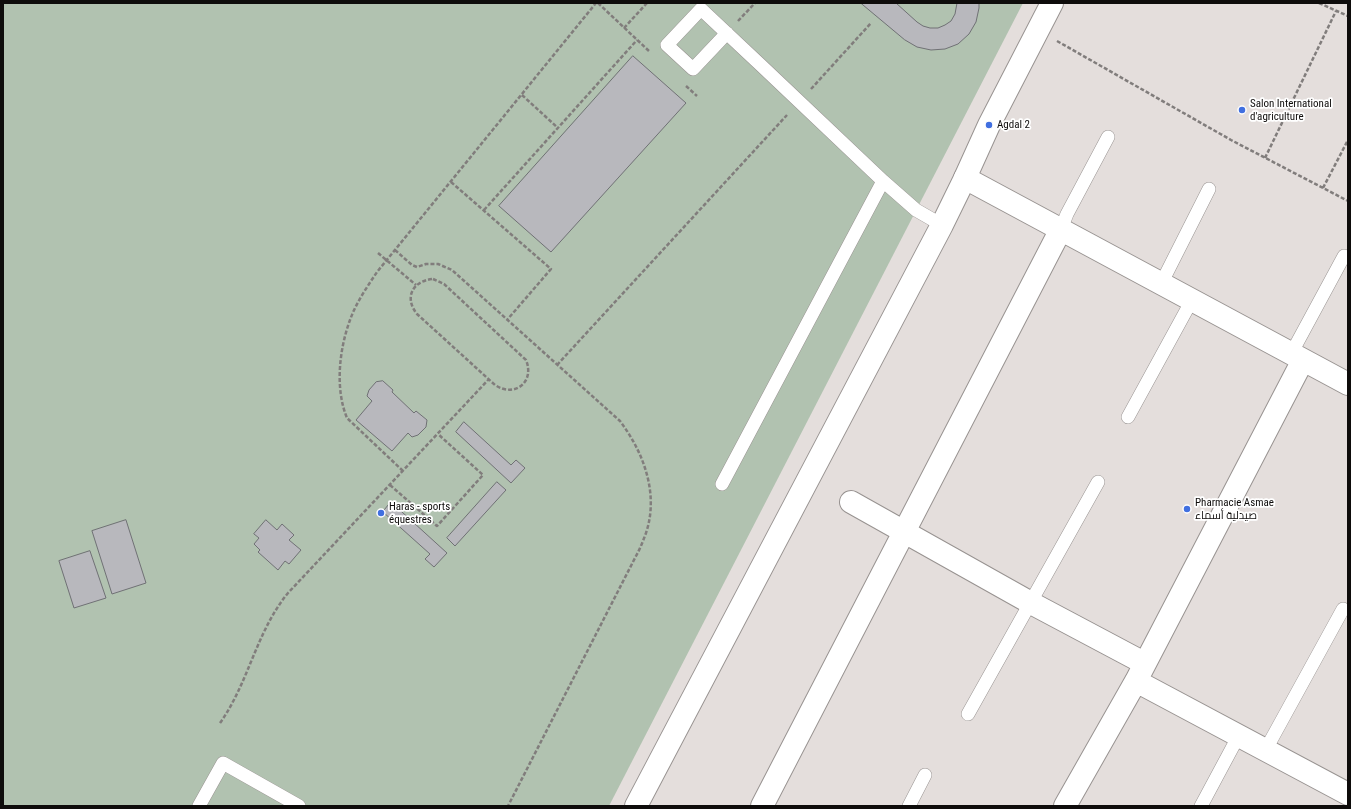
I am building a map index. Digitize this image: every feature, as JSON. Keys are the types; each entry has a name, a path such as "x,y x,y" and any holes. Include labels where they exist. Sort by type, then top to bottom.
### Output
{"street":[{"path":"642,804 942,225 989,125 1052,3"},
{"path":"965,178 1348,384"},
{"path":"762,806 1061,229"},
{"path":"1065,806 1140,672 1297,357"},
{"path":"851,502 1031,603 1238,736 1348,794"}],"lane":[{"path":"727,33 692,69 667,45 701,9 727,33 799,101 883,181 916,210 942,225"},
{"path":"1061,229 1067,214 1108,137"},
{"path":"722,484 883,181"},
{"path":"1161,284 1209,190"},
{"path":"1297,357 1344,256"},
{"path":"1128,417 1192,300"},
{"path":"968,714 1098,482"},
{"path":"1265,751 1343,609"},
{"path":"1201,806 1238,736"},
{"path":"199,806 223,763 299,806"},
{"path":"909,806 926,775"}],"path":[{"path":"403,471 347,418 343,400 340,375 342,356 350,320 365,288 597,3 653,55"},
{"path":"624,28 647,3"},
{"path":"727,33 755,3"},
{"path":"1319,3 1348,16"},
{"path":"1265,158 1336,11"},
{"path":"557,365 871,23"},
{"path":"1039,30 1231,140 1348,201"},
{"path":"484,210 637,40"},
{"path":"680,81 697,96"},
{"path":"522,95 558,128"},
{"path":"1323,188 1348,140"},
{"path":"451,182 551,269 507,320"},
{"path":"396,250 412,265 438,264 452,270 620,421 632,436 648,476 652,495 646,533 636,556 508,806"},
{"path":"378,253 416,285"},
{"path":"433,279 444,284 526,360 529,372 524,383 520,387 507,390 501,388 489,379 413,309 410,298 416,285 426,280 433,279"},
{"path":"220,723 231,707 268,622 277,606 288,592 489,379"},
{"path":"390,485 437,526 483,475 438,434"}],"green space":[{"name":"Haras - sports équestres","path":"3,3 1023,3 609,806 3,806"}],"building":[{"path":"861,3 896,3 917,22 930,28 938,28 951,21 955,14 957,3 979,3 979,8 976,22 969,34 958,44 945,49 931,50 917,47 905,40"},
{"path":"633,56 686,103 551,252 499,206"},
{"path":"383,381 414,413 416,411 427,420 426,427 418,435 412,437 408,433 392,451 356,420 372,401 367,396 369,390 376,382"},
{"path":"464,422 511,465 516,460 525,468 511,483 456,432"},
{"path":"497,482 506,490 455,546 447,538"},
{"path":"391,502 447,553 434,567 425,559 430,554 383,512"},
{"path":"126,520 146,583 112,594 92,531"},
{"path":"266,520 277,530 282,524 294,535 289,540 301,550 289,564 285,561 278,570 258,552 260,550 254,544 259,538 254,534"},
{"path":"90,551 106,598 74,608 59,561"}],"place":[{"name":"Salon International d'agriculture","path":"1242,110"},
{"name":"Agdal 2","path":"989,125"},
{"name":"Pharmacie Asmae صيدلية أسماء","path":"1187,509"},
{"name":"Haras - sports équestres","path":"381,513"}]}
